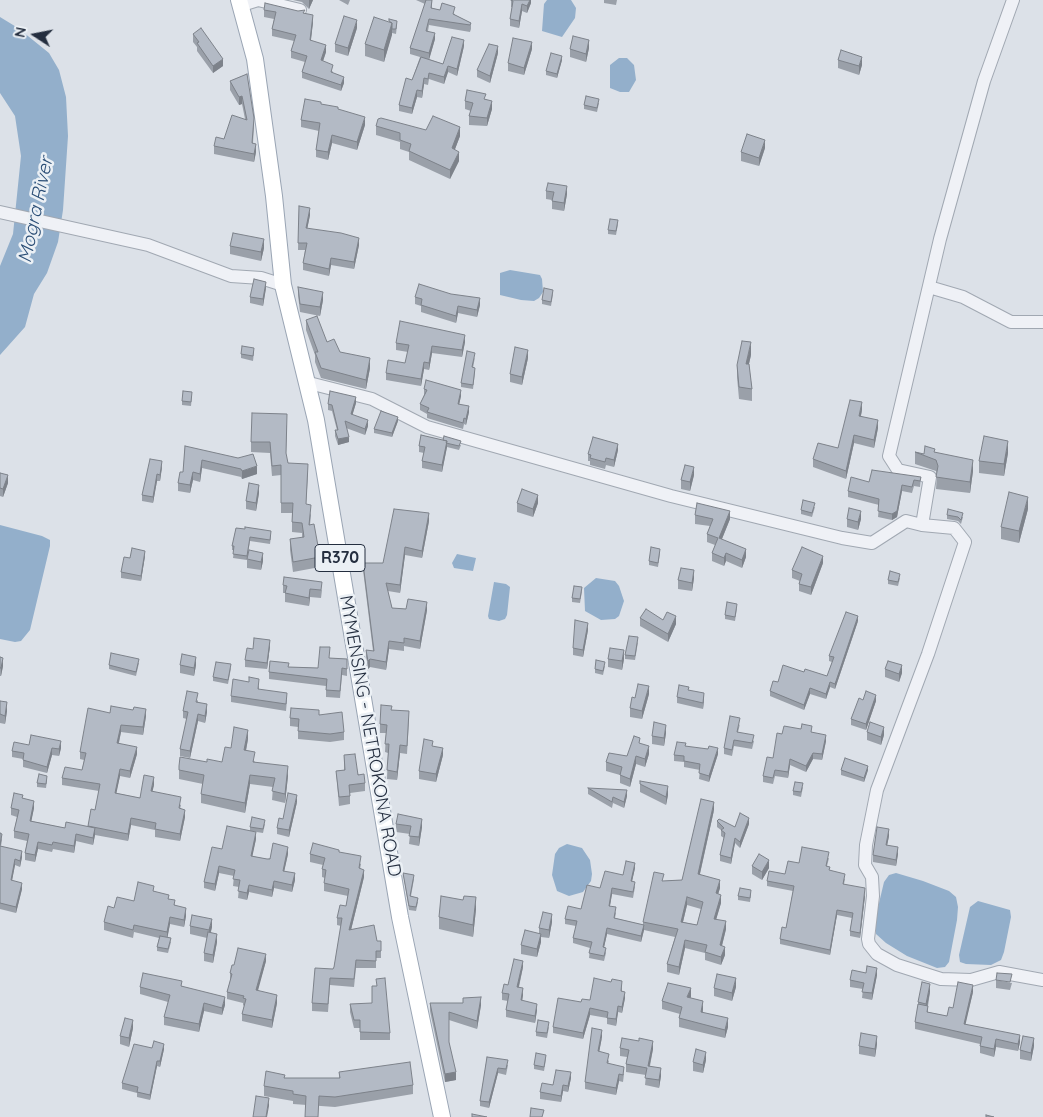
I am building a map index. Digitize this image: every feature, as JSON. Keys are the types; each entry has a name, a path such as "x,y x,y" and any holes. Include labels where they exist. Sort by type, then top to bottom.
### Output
{"main road":[{"name":"MYMENSING - NETROKONA ROAD","path":"241,3 256,59 274,196 283,285 309,383 400,917 442,1117"}],"street":[{"path":"241,3 258,0 300,10"},
{"path":"922,525 930,477 898,470 888,456 928,287 984,81 1013,0"},
{"path":"0,212 148,245 230,276 261,278 283,285"},
{"path":"928,287 963,297 1011,322 1043,322"},
{"path":"309,383 372,399 427,428 671,496 842,538 872,543 906,521 922,525 954,528 965,542 934,638 877,790 872,810 865,864 872,877 873,896 869,944 877,954 898,965 941,979 971,980 999,972 1043,980"}],"water":[{"path":"547,0 571,0 576,8 575,18 562,37 542,31 544,4"},
{"name":"Mogra River","path":"0,17 18,28 49,53 59,70 66,97 68,136 63,210 58,242 47,273 34,294 25,327 0,355 0,266 13,234 21,156 15,116 0,93"},
{"path":"619,58 627,58 634,65 636,80 629,92 620,92 610,88 610,65"},
{"path":"510,270 540,275 543,292 539,298 534,301 521,300 500,295 500,273"},
{"path":"0,525 42,536 50,540 30,630 21,641 15,642 0,639"},
{"path":"457,554 476,558 473,571 454,568 452,563"},
{"path":"596,578 615,581 619,586 624,601 619,616 615,619 601,620 585,611 584,588"},
{"path":"494,582 506,584 510,587 507,615 505,619 499,621 489,619 488,616"},
{"path":"567,844 582,848 590,860 592,874 591,881 583,892 569,896 557,891 552,875 555,854 559,848"},
{"path":"896,873 949,891 956,897 958,907 957,920 949,962 945,967 937,968 907,956 886,943 876,934 875,920 884,882 889,875"},
{"path":"978,901 1010,910 1011,917 1004,952 1001,960 991,965 960,962 959,955 970,907"}],"building":[{"path":"426,0 432,0 431,8 440,10 442,3 455,7 453,14 471,23 470,25 429,19 426,31 435,33 429,53 410,48"},
{"path":"511,0 530,0 527,6 522,4 519,21 510,19 513,1"},
{"path":"265,3 298,11 305,10 303,13 313,15 310,40 326,45 321,60 333,65 331,72 344,77 341,85 302,72 307,56 291,51 296,35 272,29 276,12 264,10"},
{"path":"344,16 357,20 348,48 335,44"},
{"path":"374,17 392,23 384,50 365,44"},
{"path":"389,19 397,21 396,29 392,29 392,23"},
{"path":"201,28 223,59 213,66 193,34"},
{"path":"573,36 589,40 586,54 570,49"},
{"path":"452,37 464,40 457,69 448,66 444,77 429,73 428,79 424,78 422,91 417,90 412,108 399,105 406,78 412,80 421,57 443,64"},
{"path":"513,38 532,42 524,68 508,63"},
{"path":"489,44 498,46 490,76 477,70"},
{"path":"841,50 862,57 859,66 838,60"},
{"path":"551,53 562,56 557,74 546,71"},
{"path":"247,74 254,118 252,143 256,144 254,154 214,146 216,137 224,139 232,115 247,120 242,96 239,97 230,81"},
{"path":"467,90 486,94 484,99 492,101 487,118 469,116 473,103 465,101"},
{"path":"586,96 599,99 597,108 584,105"},
{"path":"305,99 338,107 338,109 365,117 357,142 332,135 328,152 316,150 320,123 301,120"},
{"path":"433,116 460,127 452,148 459,152 450,170 409,151 411,144 400,140 400,133 376,126 378,119 381,118 426,130"},
{"path":"747,134 765,140 759,158 741,152"},
{"path":"548,183 567,186 564,203 552,201 554,192 546,191"},
{"path":"299,206 310,208 306,228 341,233 359,238 354,262 331,258 329,269 303,263 307,243 298,243"},
{"path":"610,219 618,220 616,231 608,230"},
{"path":"233,233 264,239 261,252 230,246"},
{"path":"254,279 266,282 263,299 250,297"},
{"path":"419,284 451,294 480,298 477,310 458,306 456,316 421,305 422,299 415,297"},
{"path":"298,287 323,292 320,307 300,304"},
{"path":"544,288 553,290 551,302 542,300"},
{"path":"317,316 327,342 334,339 340,352 370,358 366,380 321,368 315,352 318,352 306,320"},
{"path":"400,321 465,335 462,350 432,346 429,363 424,362 421,379 386,373 388,360 405,363 409,345 396,343"},
{"path":"742,341 751,342 746,364 749,364 752,389 739,387 737,365"},
{"path":"242,346 254,348 253,356 241,354"},
{"path":"515,347 528,350 522,377 510,374"},
{"path":"467,351 475,353 472,367 475,368 473,385 461,383"},
{"path":"426,380 461,390 458,404 469,406 463,423 427,412 429,408 420,404 427,390 424,389"},
{"path":"183,391 192,392 191,402 182,401"},
{"path":"330,391 356,397 351,414 368,420 365,429 345,421 349,437 338,439 335,430 338,430 332,405 328,404"},
{"path":"850,400 862,402 859,416 878,420 874,440 854,435 846,471 813,459 818,443 838,448"},
{"path":"381,411 398,417 392,433 374,429"},
{"path":"252,413 287,414 286,453 288,463 308,464 306,504 311,505 309,525 314,524 320,557 293,562 290,539 304,537 302,523 292,522 293,503 281,503 281,465 272,466 270,442 251,442"},
{"path":"421,435 447,441 442,465 422,461 425,447 419,446"},
{"path":"444,436 461,441 459,446 446,443 447,441 443,440"},
{"path":"984,436 1008,441 1004,464 979,461"},
{"path":"593,437 618,444 614,460 606,458 605,462 590,458 591,455 588,454"},
{"path":"185,446 238,458 253,454 257,466 242,471 241,469 202,460 200,474 193,472 190,485 178,483 180,472 183,472"},
{"path":"925,446 935,449 934,452 973,460 970,482 936,477 938,466 936,460 915,452 924,454"},
{"path":"150,459 162,461 160,475 157,474 153,497 142,495"},
{"path":"685,465 694,467 690,482 681,480"},
{"path":"872,470 921,477 920,481 914,480 912,487 902,485 897,511 892,514 878,511 879,499 848,491 851,477 869,482"},
{"path":"0,473 8,475 3,489 0,488"},
{"path":"249,483 259,485 256,503 246,501"},
{"path":"522,489 538,495 533,509 517,503"},
{"path":"1009,492 1028,497 1019,531 1001,527"},
{"path":"803,500 815,503 812,513 801,510"},
{"path":"697,503 730,511 719,538 746,549 742,560 726,553 724,558 712,553 718,538 707,534 713,519 695,515"},
{"path":"849,508 861,511 858,522 847,519"},
{"path":"394,509 429,513 422,551 405,547 400,585 386,583 392,608 406,609 408,599 427,602 420,641 404,638 404,643 389,641 386,662 370,659 368,661 366,650 374,651 363,563 383,563"},
{"path":"948,509 963,513 961,520 958,517 947,515"},
{"path":"245,527 271,531 270,540 250,537 247,556 233,554 234,546 232,546 236,528 245,529"},
{"path":"651,547 660,549 658,563 649,561"},
{"path":"802,547 823,556 811,587 799,584 802,574 792,570"},
{"path":"132,548 145,551 141,576 121,572 124,557 130,558"},
{"path":"249,550 263,553 261,562 247,559"},
{"path":"681,568 694,570 692,583 678,580"},
{"path":"890,571 900,574 898,582 888,580"},
{"path":"284,577 322,582 321,590 310,589 309,598 285,593 287,586 283,585"},
{"path":"574,586 582,587 580,599 572,598"},
{"path":"727,602 737,604 735,617 725,615"},
{"path":"646,609 663,620 667,612 676,616 668,634 640,618"},
{"path":"846,612 858,616 835,684 830,682 826,694 810,688 804,705 770,691 773,681 778,682 783,665 804,672 805,669 827,676 834,657 829,656"},
{"path":"575,620 588,623 583,650 573,648"},
{"path":"629,636 638,637 635,656 625,655"},
{"path":"254,638 270,640 267,663 245,660 247,648 253,649"},
{"path":"320,647 330,647 329,658 347,659 347,669 342,668 340,691 326,690 327,679 269,672 270,661 289,663 288,667 318,668"},
{"path":"610,648 624,650 622,661 608,659"},
{"path":"111,653 139,659 136,672 109,665"},
{"path":"182,654 196,657 194,668 180,665"},
{"path":"0,657 3,658 1,668 0,668"},
{"path":"596,660 605,662 603,671 595,669"},
{"path":"888,661 902,665 899,674 885,669"},
{"path":"216,662 231,664 228,680 213,677"},
{"path":"249,677 259,679 258,689 287,693 286,704 231,696 233,679 249,682"},
{"path":"638,684 649,686 642,711 630,708 632,697 635,698"},
{"path":"679,685 689,687 688,690 704,693 703,703 677,697"},
{"path":"187,691 198,693 196,702 207,704 205,716 198,714 190,751 180,749 188,712 183,711"},
{"path":"866,691 876,695 866,724 851,719 859,698 863,700"},
{"path":"0,701 7,702 5,716 0,714"},
{"path":"381,705 392,706 391,710 409,711 407,746 400,745 397,772 387,770 389,744 385,744 387,725 380,724"},
{"path":"111,706 133,710 134,707 146,709 143,727 121,725 117,743 137,747 130,771 120,769 115,793 140,798 144,775 154,777 151,791 181,797 179,808 185,810 180,834 155,829 156,823 131,818 128,834 88,826 91,809 95,810 100,784 62,778 65,767 82,770 86,753 80,752 88,708 110,713"},
{"path":"291,708 319,710 319,715 342,712 344,732 330,734 298,731 299,719 290,718"},
{"path":"730,716 740,718 737,732 754,735 752,743 734,740 732,750 724,748"},
{"path":"654,722 666,725 664,738 652,736"},
{"path":"870,722 884,727 881,737 867,732"},
{"path":"802,724 812,726 811,732 826,735 822,754 813,753 806,766 790,759 788,772 775,770 773,778 763,776 767,757 773,758 777,733 782,734 784,726 801,729"},
{"path":"234,727 248,730 244,750 255,752 253,762 288,766 285,794 272,791 275,778 250,775 245,803 201,794 204,775 179,770 180,757 207,762 207,759 222,762 225,747 231,748"},
{"path":"31,735 61,741 59,749 52,748 47,767 23,760 24,753 12,751 14,742 29,745"},
{"path":"634,736 640,738 639,743 649,746 645,759 636,756 630,779 620,775 622,767 606,762 609,753 627,756"},
{"path":"424,739 433,741 432,746 443,748 436,774 419,771"},
{"path":"677,742 686,743 685,746 708,749 709,746 718,748 709,776 699,773 700,764 684,761 684,756 674,755"},
{"path":"355,754 358,775 364,774 365,783 349,785 350,796 339,797 336,771 345,770 344,755"},
{"path":"845,758 868,766 864,778 841,770"},
{"path":"39,774 47,776 46,784 37,783"},
{"path":"640,781 668,786 666,797 640,784"},
{"path":"795,782 803,783 801,792 793,791"},
{"path":"588,788 627,790 624,802 613,797 612,802"},
{"path":"14,793 23,795 22,798 34,801 30,821 65,828 66,822 95,828 93,838 76,834 74,846 53,842 52,845 38,842 35,855 25,853 29,834 14,831 19,810 11,808"},
{"path":"288,793 297,795 289,830 277,828 279,818 283,819"},
{"path":"701,799 714,802 698,874 720,880 716,893 721,895 714,919 726,921 720,945 725,947 721,957 705,952 707,945 685,940 679,967 667,964 678,929 643,922 654,872 664,874 662,881 682,880","holes":["687,897 703,902 697,925 681,922"]},
{"path":"740,813 749,818 740,842 735,838 731,858 720,855 725,833 721,830 724,828 717,821 719,819 735,827"},
{"path":"398,814 422,819 419,837 409,836 411,826 396,824"},
{"path":"252,817 265,820 263,829 250,827"},
{"path":"227,826 256,832 251,856 270,859 273,843 288,847 283,871 295,873 292,885 274,881 272,890 249,885 247,893 238,891 240,880 233,879 235,870 219,866 215,884 204,882 212,847 222,849"},
{"path":"877,827 889,829 886,845 898,847 896,860 873,855"},
{"path":"313,843 339,850 339,852 361,856 359,868 364,870 349,930 374,925 377,941 381,941 381,951 376,951 376,961 356,960 354,979 330,978 328,1004 312,1003 315,968 333,969 334,967 342,918 337,918 340,905 346,906 349,889 324,883 326,870 322,869 325,858 310,854"},
{"path":"0,846 22,851 20,861 15,859 11,880 22,883 16,907 0,903"},
{"path":"802,847 829,852 826,866 830,867 829,870 845,874 843,884 865,888 860,933 850,931 853,913 837,910 830,950 780,939 782,927 786,928 794,886 767,881 769,871 785,874 788,861 799,863"},
{"path":"759,854 769,860 762,872 752,866"},
{"path":"626,861 635,863 631,881 635,882 633,892 612,888 609,906 616,907 614,918 644,925 641,936 607,928 603,947 606,948 604,956 589,953 592,942 573,938 577,921 565,919 568,906 581,909 587,885 600,888 605,871 623,875"},
{"path":"403,873 414,875 410,896 418,898 416,907 409,906"},
{"path":"138,882 154,886 153,891 169,895 168,899 175,900 174,905 186,908 184,920 170,917 167,932 134,925 133,930 104,922 108,906 114,908 117,897 134,901"},
{"path":"740,888 751,890 750,898 738,896"},
{"path":"441,896 463,900 464,896 476,897 473,925 439,917"},
{"path":"543,912 552,914 549,930 539,928"},
{"path":"192,915 212,919 209,930 190,926"},
{"path":"525,930 541,934 537,949 521,945"},
{"path":"208,932 217,934 213,955 204,953"},
{"path":"160,936 171,938 168,949 157,947"},
{"path":"238,948 266,954 256,990 277,995 272,1020 242,1014 246,999 243,998 244,996 227,992 232,974 230,973 232,965 234,965"},
{"path":"514,959 523,961 517,987 523,988 521,1000 537,1004 535,1016 506,1010 509,994 502,993 504,984 508,985"},
{"path":"867,966 877,968 872,993 862,992 864,983 850,980 852,970 866,973"},
{"path":"143,973 182,981 181,986 225,997 222,1008 204,1003 199,1024 164,1017 170,995 140,987"},
{"path":"997,973 1012,974 1010,982 996,980"},
{"path":"717,974 736,978 732,993 714,988"},
{"path":"385,978 390,1033 360,1032 360,1020 354,1020 350,1004 372,1003 372,986 377,986 376,979"},
{"path":"594,978 611,982 612,979 622,981 621,991 625,992 622,1007 618,1006 616,1019 607,1018 608,1012 590,1008 583,1033 553,1027 558,998 581,1002 582,999 590,1000"},
{"path":"922,982 930,984 926,1004 918,1002"},
{"path":"958,982 973,985 964,1024 1020,1035 1018,1044 996,1039 994,1049 980,1046 982,1037 915,1022 918,1004 928,1006 927,1012 947,1016 949,1007 953,1008"},
{"path":"668,983 691,988 687,997 703,1001 701,1012 728,1018 725,1030 679,1018 682,1007 662,1001"},
{"path":"481,997 477,1021 449,1012 449,1042 456,1072 445,1074 430,1003 463,1003 463,998"},
{"path":"125,1018 133,1020 129,1038 120,1036"},
{"path":"538,1020 549,1022 547,1033 536,1032"},
{"path":"592,1028 602,1030 598,1051 609,1054 607,1063 624,1067 623,1075 619,1074 616,1088 585,1082"},
{"path":"861,1033 877,1036 875,1049 859,1046"},
{"path":"1023,1036 1034,1038 1031,1053 1020,1050"},
{"path":"622,1038 639,1041 639,1038 653,1041 648,1066 661,1068 659,1080 645,1078 647,1068 626,1064 629,1050 620,1048"},
{"path":"154,1041 164,1044 160,1061 157,1061 150,1095 137,1092 138,1087 122,1083 134,1044 152,1048"},
{"path":"696,1049 706,1052 703,1065 693,1062"},
{"path":"536,1053 546,1055 544,1067 534,1065"},
{"path":"487,1057 508,1060 506,1069 498,1068 489,1102 480,1101"},
{"path":"410,1062 413,1085 335,1097 319,1096 318,1117 305,1117 306,1096 293,1094 293,1091 264,1086 266,1071 285,1075 284,1078 340,1078 339,1072"},
{"path":"556,1070 571,1072 568,1086 563,1085 561,1096 540,1092 542,1083 553,1085"},
{"path":"256,1096 269,1098 266,1117 253,1117"},
{"path":"531,1108 544,1110 542,1117 530,1117"},
{"path":"472,1114 487,1117 472,1117"}]}
